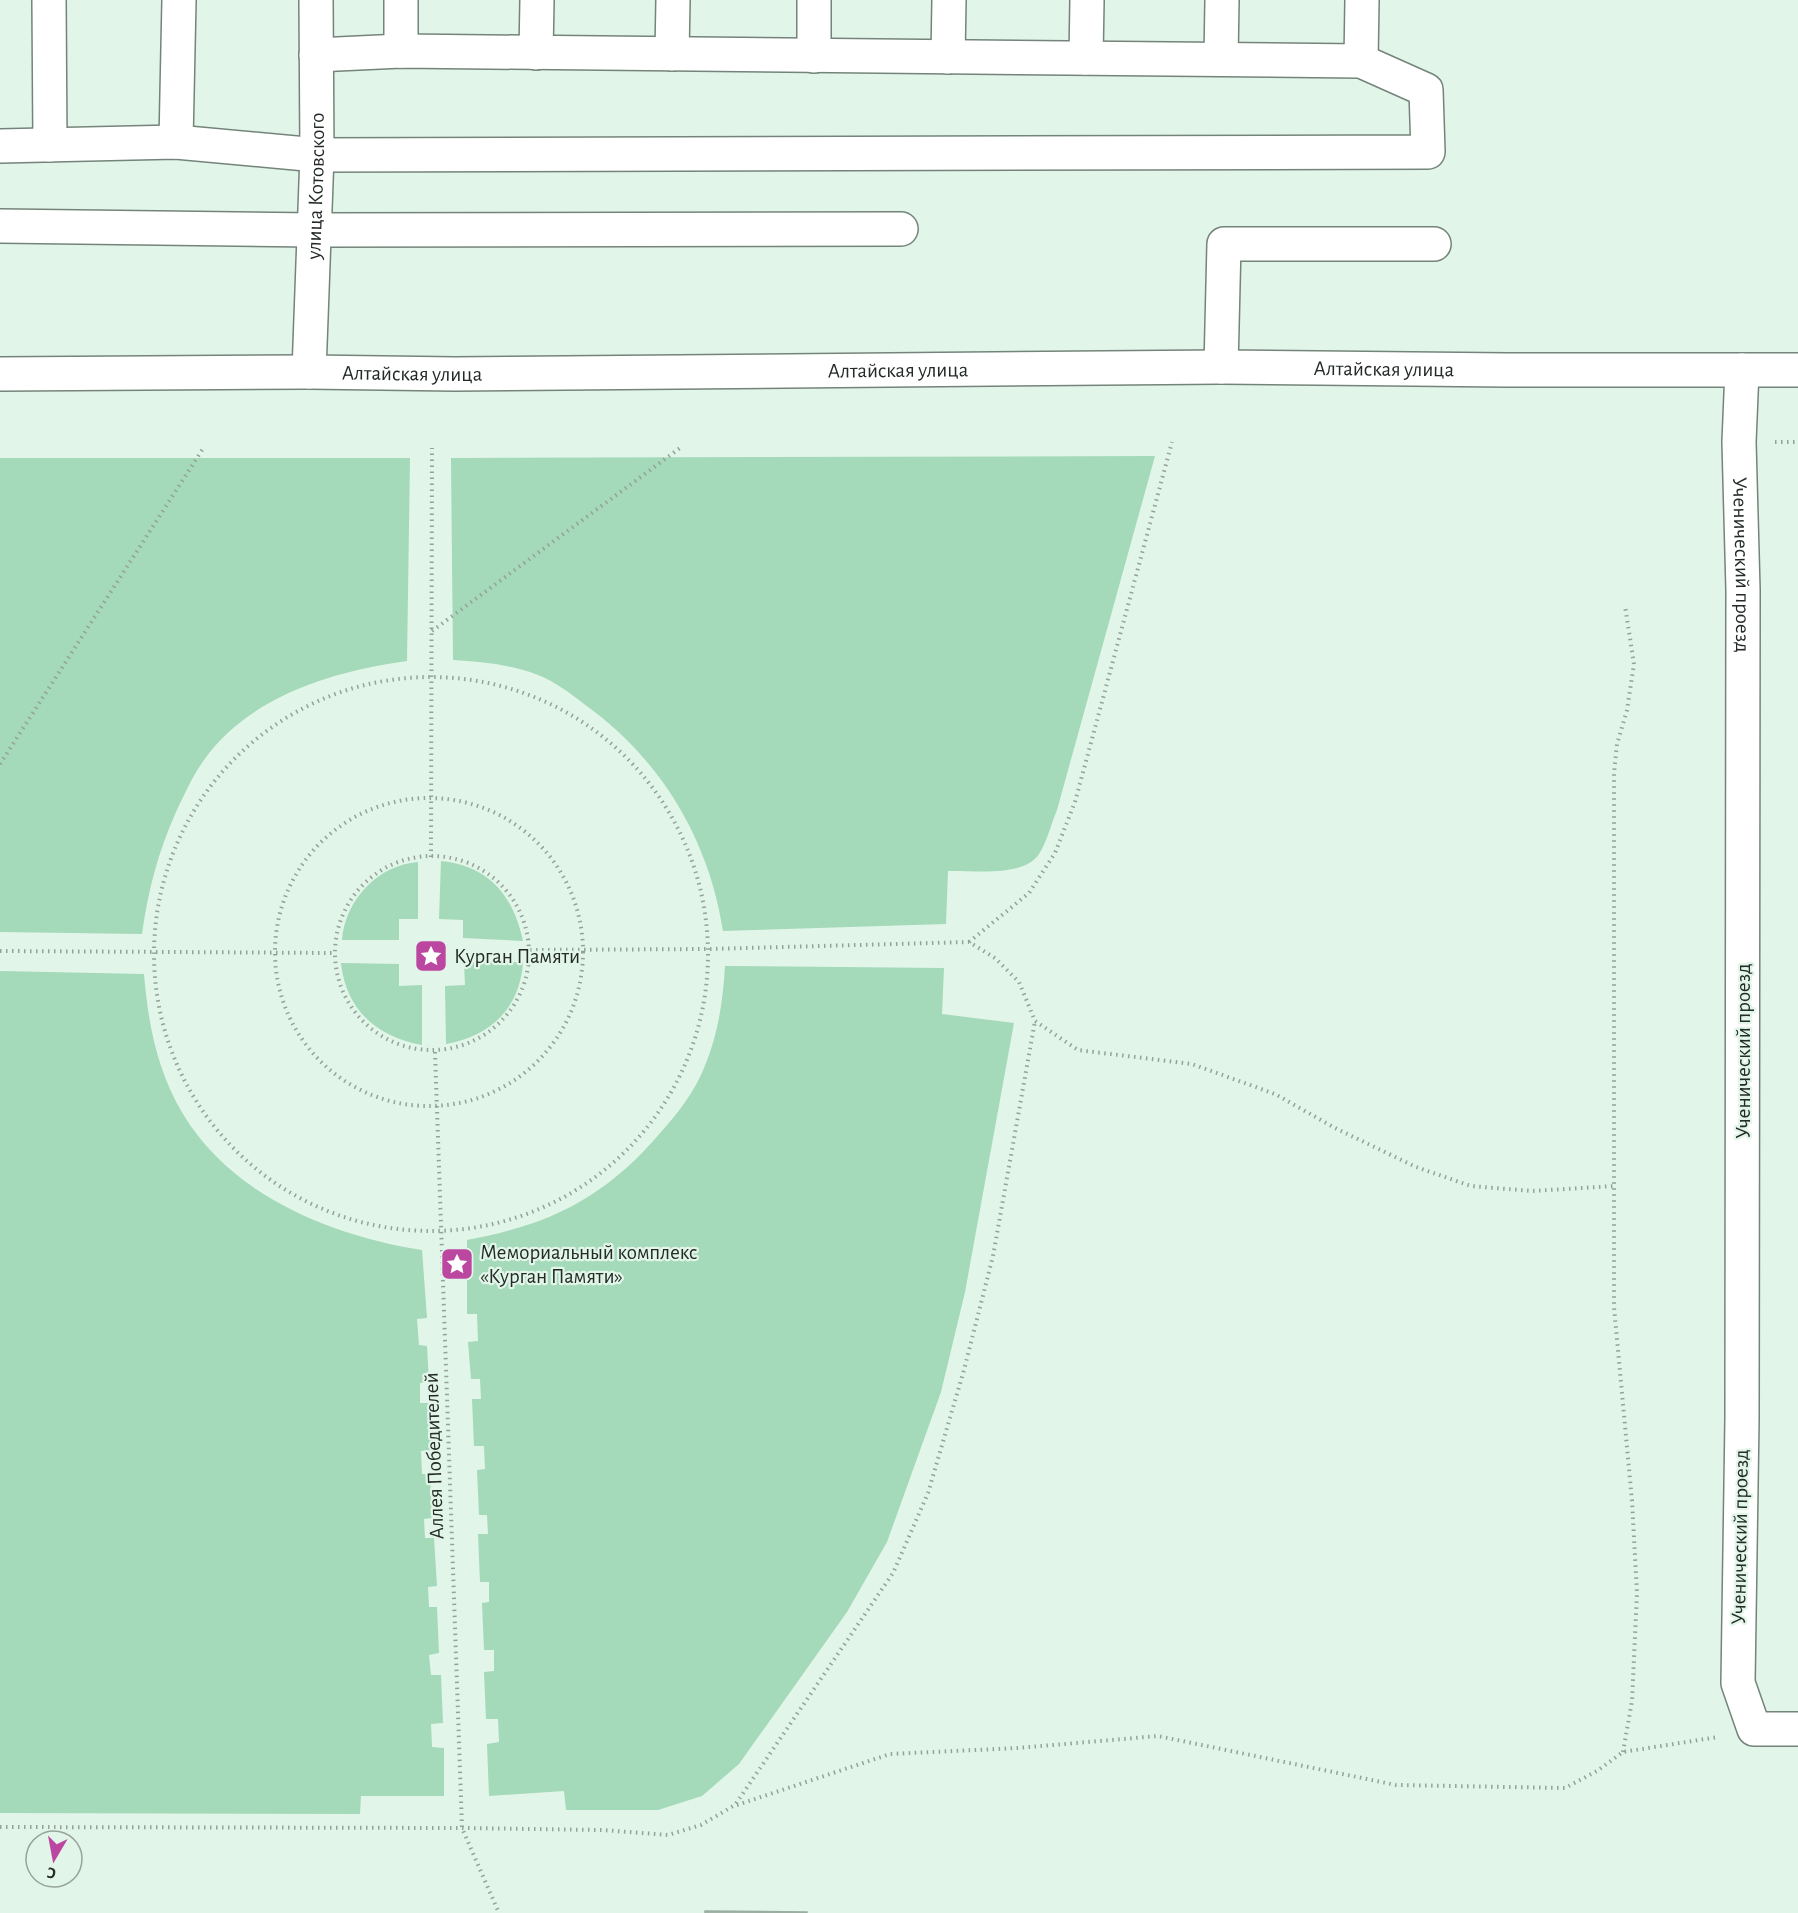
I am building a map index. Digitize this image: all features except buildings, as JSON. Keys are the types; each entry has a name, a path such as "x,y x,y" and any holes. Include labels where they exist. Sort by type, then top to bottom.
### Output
{"street":[{"path":"49,0 50,145"},
{"path":"176,142 179,0"},
{"name":"улица Котовского","path":"309,372 317,155 316,0"},
{"path":"401,0 401,51"},
{"path":"536,53 537,0"},
{"path":"672,54 673,0"},
{"path":"814,0 814,56"},
{"path":"948,57 949,0"},
{"path":"1086,58 1087,0"},
{"path":"1221,59 1222,0"},
{"path":"1361,61 1362,0"},
{"path":"0,146 176,142 317,155 1428,152 1426,90 1361,61 401,51 316,55"},
{"path":"0,226 314,230 901,229"},
{"path":"1221,367 1224,244 1434,244"},
{"name":"Алтайская улица","path":"0,374 309,372 455,374 1221,367 1798,370"},
{"name":"Ученический проезд","path":"1742,370 1739,442 1743,590 1742,1408 1738,1683 1754,1729"},
{"path":"1754,1729 1798,1729"}],"path":[{"path":"969,942 1029,893 1055,853 1075,802 1172,442"},
{"path":"0,764 204,447"},
{"path":"430,857 432,448"},
{"path":"432,631 680,448"},
{"path":"1623,1752 1632,1701 1637,1593 1632,1501 1614,1307 1614,773 1617,744 1627,710 1634,664 1625,606"},
{"path":"431,676 465,679 531,695 587,726 623,754 651,786 675,825 702,904 709,950 708,988 688,1063 666,1102 644,1134 614,1161 576,1187 537,1206 490,1224 441,1233 384,1228 336,1214 290,1191 233,1149 203,1116 183,1084 158,1004 155,953 161,906 170,863 183,832 199,801 220,770 248,740 312,701 348,689 392,680 431,676"},
{"path":"431,796 475,804 518,825 552,857 576,901 585,950 578,999 555,1044 520,1079 475,1101 438,1106 390,1101 333,1075 299,1039 279,995 273,951 282,901 304,859 338,826 380,804 431,796"},
{"path":"418,857 430,857 465,861 486,872 504,888 518,907 530,940 527,976 508,1014 493,1029 475,1041 446,1052 402,1046 388,1041 362,1021 345,996 334,965 334,940 344,911 357,891 374,875 395,863 418,857"},
{"path":"530,950 709,950 969,942 995,958 1019,982 1035,1021 993,1256 964,1370 928,1494 893,1573 735,1806"},
{"path":"0,951 334,953"},
{"path":"1035,1021 1078,1050 1192,1064 1275,1095 1335,1128 1416,1167 1471,1186 1532,1191 1615,1186"},
{"name":"Аллея Победителей","path":"435,1052 462,1828"},
{"path":"0,1827 462,1828 602,1830 668,1835 701,1825 735,1806 890,1754 1018,1748 1158,1736 1396,1785 1564,1788 1597,1771 1623,1752 1724,1737 1754,1729"},
{"path":"462,1828 499,1913"}],"green space":[{"path":"1155,456 1057,810 1044,844 1032,862 1022,867 997,871 948,871 946,924 723,931 706,864 693,833 677,803 658,775 636,749 584,704 544,678 507,666 453,660 451,458"},
{"path":"0,458 410,458 407,661 351,672 295,690 244,719 223,738 196,772 170,827 154,872 142,934 0,932"},
{"path":"441,861 473,869 496,886 513,910 523,941 463,938 463,920 439,919"},
{"path":"418,862 418,919 399,919 399,940 342,940 344,925 350,911 366,887 377,877 390,870"},
{"path":"464,962 523,962 521,979 516,994 500,1018 476,1034 446,1044 445,986 465,985"},
{"path":"341,963 399,964 399,986 422,985 422,1045 391,1035 366,1019 349,995"},
{"path":"725,966 944,968 942,1014 1014,1023 965,1292 941,1392 887,1542 847,1612 739,1764 702,1796 658,1810 566,1810 564,1791 489,1796 487,1744 499,1742 498,1719 486,1719 484,1672 494,1671 494,1650 484,1650 482,1603 489,1602 489,1582 480,1582 478,1534 488,1534 487,1515 479,1515 477,1470 485,1469 484,1446 474,1446 472,1399 481,1399 480,1379 471,1379 468,1342 478,1341 477,1314 467,1314 467,1240 525,1226 574,1205 597,1191 640,1155 680,1109 700,1077 716,1030"},
{"path":"0,971 144,974 151,1028 166,1081 183,1114 204,1143 228,1168 256,1189 320,1222 388,1244 422,1250 427,1318 417,1319 419,1345 427,1346 429,1382 420,1383 420,1403 429,1403 431,1450 421,1451 422,1474 430,1474 432,1518 424,1519 425,1538 434,1538 437,1586 428,1587 429,1607 437,1607 439,1653 429,1655 431,1675 441,1675 443,1723 431,1724 432,1747 444,1748 444,1796 361,1796 360,1814 0,1813"}],"place":[{"name":"Курган Памяти","path":"431,956"},
{"name":"Мемориальный комплекс «Курган Памяти»","path":"457,1264"}]}
